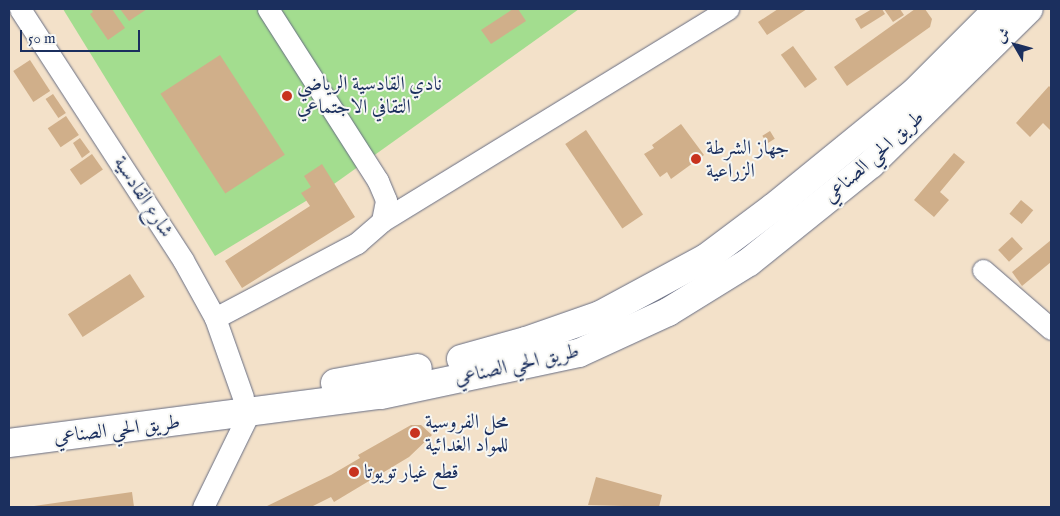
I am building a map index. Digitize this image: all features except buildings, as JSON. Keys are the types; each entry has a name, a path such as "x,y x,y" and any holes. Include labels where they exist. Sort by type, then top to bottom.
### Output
{"highway":[{"name":"طريق الحي الصناعي","path":"9,443 246,405 326,385 469,358 600,315 706,258 774,207 914,92 998,9"},
{"name":"طريق الحي الصناعي","path":"9,426 381,395 579,353 668,312 750,262 871,164 1029,9"}],"street":[{"name":"شارع القادسية","path":"20,9 162,226 215,318 246,405"},
{"path":"268,9 378,182 386,200 382,221"},
{"path":"215,318 357,243 382,221 728,9"},
{"path":"983,270 1051,329"},
{"path":"204,507 246,405"}],"green space":[{"name":"نادي القادسية الرياضي التقافي الاجتماعي","path":"63,9 579,9 334,184 215,256"}],"place":[{"name":"نادي القادسية الرياضي التقافي الاجتماعي","path":"287,96"},
{"name":"جهاز الشرطة الزراعية","path":"696,159"},
{"name":"محل الفروسية للمواد الغدائية","path":"415,433"},
{"name":"قطع غيار تويوتا","path":"354,472"}]}
